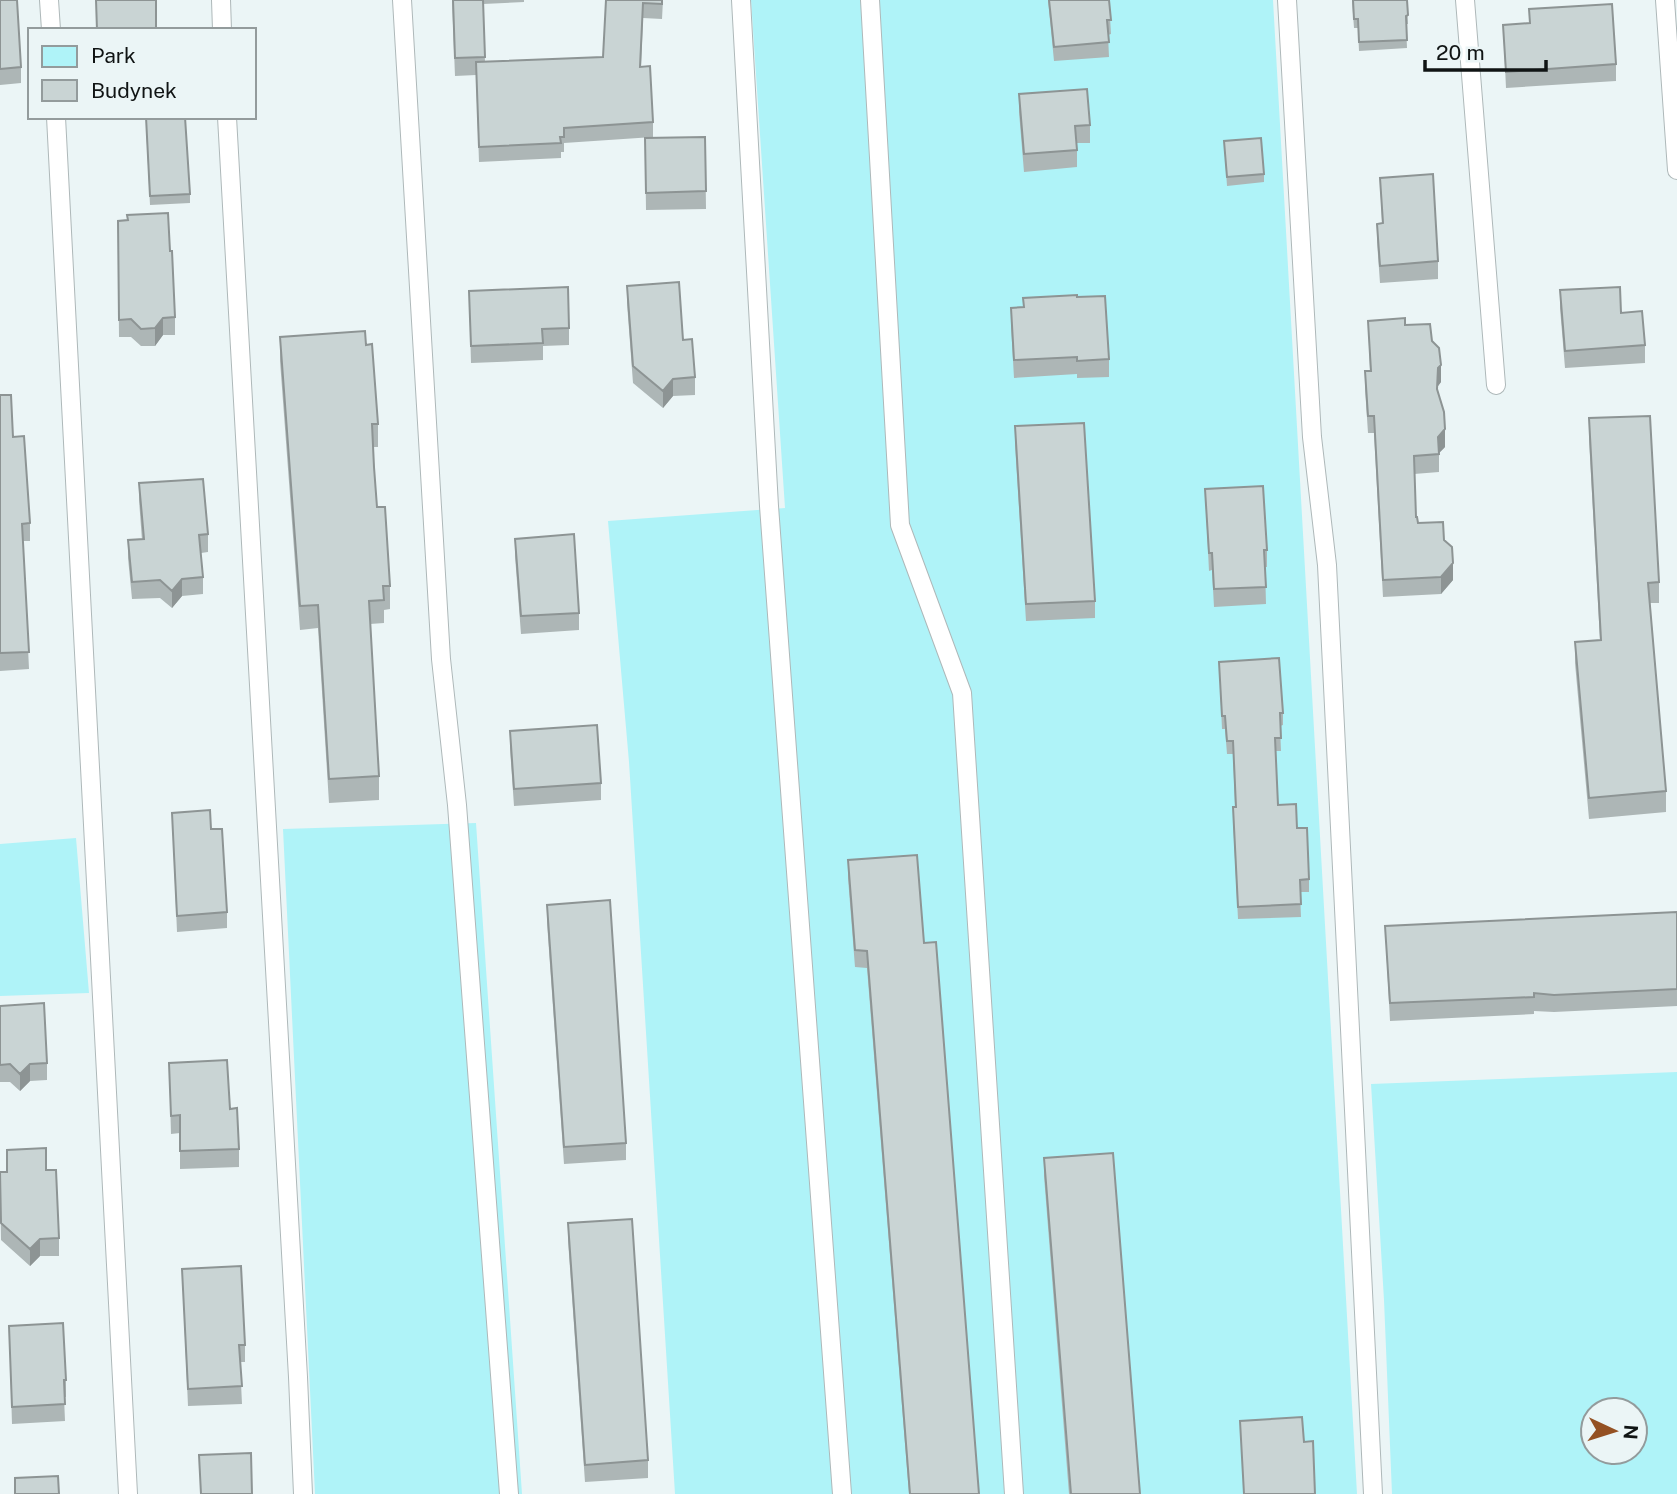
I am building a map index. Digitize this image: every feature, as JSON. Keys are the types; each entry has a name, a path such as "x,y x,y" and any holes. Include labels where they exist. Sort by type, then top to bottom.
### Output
{"lane":[{"path":"50,0 51,28"},
{"path":"221,0 222,28"},
{"path":"402,0 441,659 457,805 509,1494"},
{"path":"741,0 769,506 842,1494"},
{"path":"870,0 900,525 962,693 1014,1494"},
{"path":"1287,0 1312,436 1327,565 1373,1494"},
{"path":"1465,0 1496,385"},
{"path":"1665,0 1677,170"},
{"path":"55,119 128,1494"},
{"path":"227,119 298,1363 303,1494"}],"green space":[{"path":"751,0 1273,0 1357,1494 675,1494 629,762 608,521 785,508"},
{"path":"476,823 522,1494 315,1494 283,829"},
{"path":"76,838 89,993 0,996 0,844"},
{"path":"1677,1072 1677,1494 1392,1494 1371,1084"}],"building":[{"path":"0,0 17,0 21,67 0,69"},
{"path":"96,0 156,0 156,28 97,28"},
{"path":"453,0 483,0 485,57 455,58"},
{"path":"606,0 662,0 662,4 643,3 640,67 650,66 653,122 564,128 564,137 560,137 561,143 479,147 476,62 603,57"},
{"path":"1049,0 1109,0 1109,42 1054,47"},
{"path":"1353,0 1407,0 1407,40 1359,42 1358,19 1354,19"},
{"path":"1612,4 1616,64 1506,72 1503,25 1530,23 1529,9"},
{"path":"1087,89 1090,125 1075,126 1077,150 1024,154 1019,94"},
{"path":"146,119 185,119 190,194 150,196"},
{"path":"705,137 706,191 646,193 645,138"},
{"path":"1261,138 1264,174 1227,177 1224,141"},
{"path":"1433,174 1438,261 1380,266 1377,224 1383,223 1380,178"},
{"path":"168,213 175,317 163,318 155,328 141,329 131,319 119,320 118,221 128,220 127,215"},
{"path":"679,282 683,340 692,339 695,377 673,379 663,391 633,366 627,286"},
{"path":"568,287 569,328 542,329 543,343 471,346 469,291"},
{"path":"1620,287 1621,313 1642,311 1645,345 1565,351 1560,290"},
{"path":"1105,296 1109,359 1077,361 1077,357 1014,360 1011,308 1024,307 1023,298"},
{"path":"1405,318 1405,325 1430,324 1432,341 1439,348 1441,365 1438,368 1437,389 1444,412 1445,429 1438,437 1439,454 1414,456 1416,517 1418,523 1443,522 1444,540 1452,547 1453,563 1441,577 1383,580 1374,416 1368,416 1365,371 1371,371 1368,321"},
{"path":"365,331 366,345 372,344 378,424 372,424 374,467 377,507 385,507 390,586 383,586 384,600 369,601 379,776 329,779 318,605 300,606 280,337"},
{"path":"0,395 11,395 13,437 24,436 30,523 22,524 29,652 0,653"},
{"path":"1650,416 1659,582 1648,583 1666,791 1589,798 1575,642 1601,640 1589,418"},
{"path":"1084,423 1095,601 1026,604 1015,426"},
{"path":"203,479 208,534 199,535 203,577 182,579 172,591 160,580 132,582 128,540 144,539 139,483"},
{"path":"1263,486 1266,587 1214,589 1205,489"},
{"path":"574,534 579,613 521,616 515,539"},
{"path":"1279,658 1283,713 1280,713 1281,738 1275,738 1278,805 1296,804 1297,828 1307,828 1309,879 1300,880 1301,904 1238,907 1233,741 1227,741 1225,716 1222,716 1219,662"},
{"path":"597,725 601,783 514,789 510,731"},
{"path":"210,810 211,829 222,829 227,912 177,916 172,813"},
{"path":"917,855 924,943 936,942 979,1494 910,1494 867,951 855,950 848,860"},
{"path":"610,900 626,1143 564,1147 547,905"},
{"path":"1677,912 1677,989 1554,995 1534,993 1534,997 1390,1003 1385,926"},
{"path":"44,1003 47,1063 30,1064 20,1074 10,1064 0,1065 0,1006"},
{"path":"227,1060 230,1109 237,1108 239,1149 180,1151 180,1115 171,1116 169,1063"},
{"path":"46,1148 46,1170 56,1170 59,1238 40,1239 30,1249 1,1223 0,1172 7,1172 7,1150"},
{"path":"1113,1153 1140,1494 1071,1494 1044,1158"},
{"path":"632,1219 648,1460 585,1465 568,1223"},
{"path":"241,1266 245,1345 239,1345 242,1386 188,1389 182,1269"},
{"path":"63,1323 65,1404 12,1407 9,1326"},
{"path":"1302,1417 1304,1442 1313,1441 1315,1494 1244,1494 1240,1421"},
{"path":"251,1453 252,1494 201,1494 199,1455"},
{"path":"58,1476 59,1494 15,1494 15,1478"}]}
